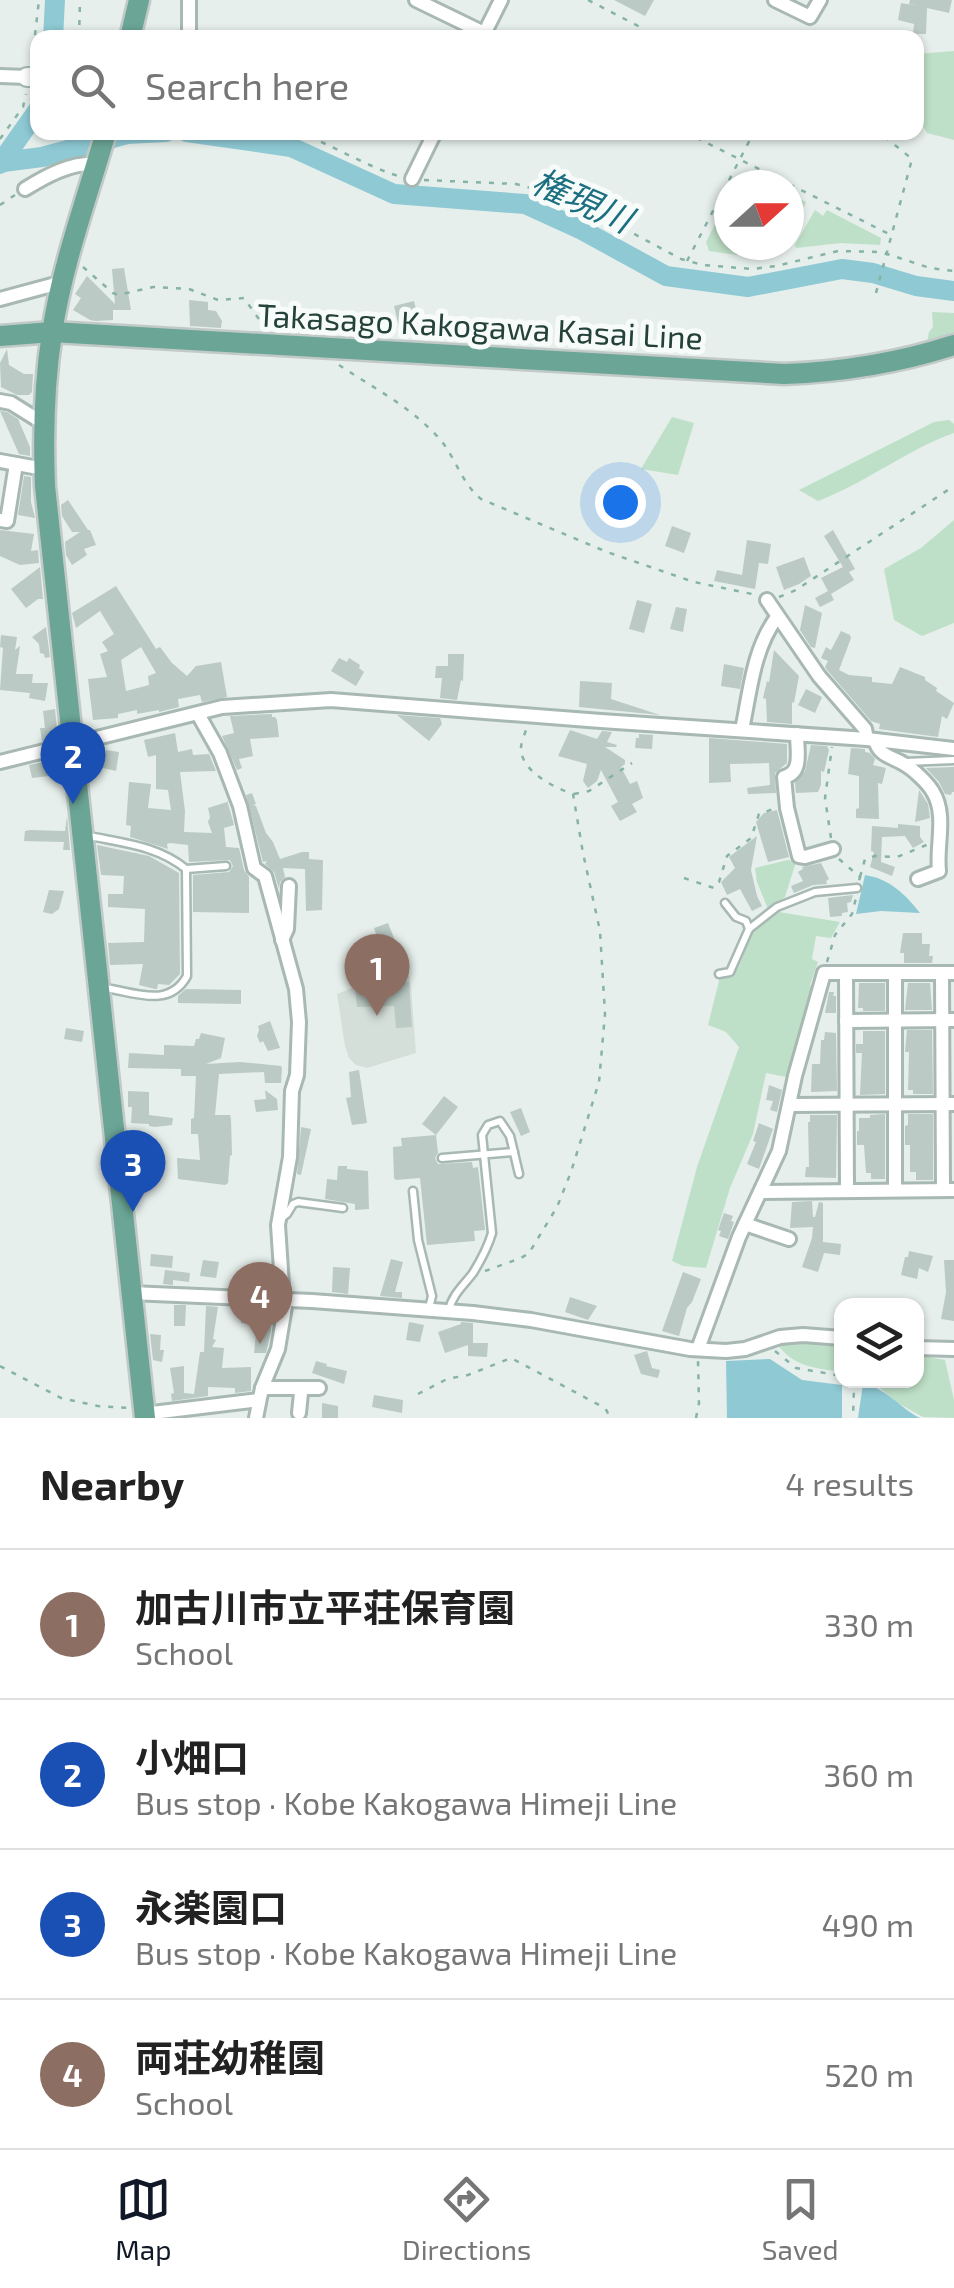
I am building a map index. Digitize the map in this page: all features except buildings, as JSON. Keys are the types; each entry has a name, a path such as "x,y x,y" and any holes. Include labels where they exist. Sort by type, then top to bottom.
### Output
{"main road":[{"path":"132,30 139,0"},
{"path":"104,140 52,332 43,423 45,486 144,1413"},
{"name":"Takasago Kakogawa Kasai Line","path":"0,336 52,332 784,374 878,365 954,345"}],"street":[{"path":"189,30 190,0"},
{"path":"416,0 473,30"},
{"path":"486,30 501,0"},
{"path":"775,0 810,17 820,0"},
{"path":"0,76 30,77"},
{"path":"412,179 431,140"},
{"path":"25,189 82,163 97,162"},
{"path":"0,299 63,282"},
{"path":"0,400 43,423"},
{"path":"0,461 33,467"},
{"path":"0,520 7,521 16,464"},
{"path":"767,600 819,676 879,750 903,763 932,790 938,808 939,871 918,879"},
{"path":"742,730 754,670 777,617"},
{"path":"0,762 222,707 331,700 954,748"},
{"path":"198,714 220,754 240,806 254,868 265,876 296,990 299,1022 290,1157 279,1220 285,1307 278,1348 256,1418"},
{"path":"797,734 796,770 784,777 799,856 832,849"},
{"path":"282,940 287,929 289,886"},
{"path":"846,973 847,1191"},
{"path":"895,973 895,1190"},
{"path":"698,1350 746,1224 779,1151 824,974 948,973 948,1190 761,1192"},
{"path":"846,1020 948,1020"},
{"path":"790,1105 948,1104"},
{"path":"746,1224 789,1239"},
{"path":"131,1293 449,1311 531,1320 698,1350 745,1349 780,1337 834,1337"},
{"path":"924,1348 954,1349"},
{"path":"144,1413 320,1388"},
{"path":"298,1389 299,1413"}],"lane":[{"path":"903,763 954,760"},
{"path":"82,834 156,850 186,869 226,866"},
{"path":"98,988 160,997 175,992 183,984 188,976 186,869"},
{"path":"719,974 730,972 750,929 777,907 815,892 857,888"},
{"path":"726,903 750,929"},
{"path":"449,1311 450,1302 472,1273 492,1233 482,1135 488,1126 500,1121 510,1136 519,1174"},
{"path":"442,1158 514,1152"},
{"path":"413,1191 418,1240 432,1296 429,1310"},
{"path":"279,1220 298,1202 343,1208"}],"path":[{"path":"36,30 38,0"},
{"path":"78,30 80,0"},
{"path":"588,0 642,28"},
{"path":"0,139 23,107 30,84"},
{"path":"317,140 382,171 412,179 516,184 553,194 687,262 753,269 838,251 881,252 930,268 954,271"},
{"path":"701,140 891,235"},
{"path":"687,262 750,140"},
{"path":"876,293 912,160 888,140"},
{"path":"0,205 25,189"},
{"path":"70,256 118,295 154,287 188,289 218,300 244,298 263,325 291,331 301,346"},
{"path":"331,348 339,365 412,413 436,434 470,490 481,499 607,552 694,582 751,592 767,600 796,590 954,486"},
{"path":"531,716 520,750 542,781 572,794 588,791 632,764"},
{"path":"484,1272 530,1253 564,1192 600,1082 605,1014 600,931 572,794"},
{"path":"684,878 714,888 727,856 750,838 759,814 787,805"},
{"path":"860,877 865,858 906,855 940,839"},
{"path":"770,1341 777,1354 796,1368 834,1375"},
{"path":"696,1418 700,1403 698,1350"},
{"path":"418,1394 447,1379 511,1358 604,1407 608,1418"},
{"path":"0,1366 61,1398 144,1413"},
{"path":"853,1418 854,1388"}],"shaded area":[{"path":"403,973 409,975 411,985 416,1053 367,1068 356,1065 345,1046 337,994"}],"green space":[{"path":"954,51 954,140 927,133 924,128 924,53"},
{"path":"815,210 823,216 827,210 881,238 880,245 841,243 804,247 804,229"},
{"path":"714,226 714,252 709,251 706,242"},
{"path":"932,312 954,313 954,338 926,347 933,327"},
{"path":"672,417 694,423 678,475 641,469"},
{"path":"949,420 954,424 954,433 836,494 818,501 799,490 934,422"},
{"path":"954,520 954,623 922,636 894,620 884,569 921,548"},
{"path":"788,860 796,862 785,897 768,909 755,868"},
{"path":"779,912 840,922 831,938 816,936 812,959 818,962 810,985 815,988 786,1077 766,1073 753,1134 730,1188 706,1268 683,1266 672,1261 697,1167 739,1047 726,1032 708,1025 720,977 732,976 752,933"},
{"path":"799,1341 834,1344 834,1371 798,1362 778,1345"},
{"path":"924,1356 945,1360 954,1418 923,1417 880,1388 924,1388"}],"water":[{"path":"865,875 896,888 920,913 856,914"},
{"path":"770,1359 802,1380 834,1384 834,1388 842,1388 842,1418 727,1418 726,1361"},
{"path":"862,1388 876,1388 920,1418 858,1418"}],"waterway":[{"path":"53,30 55,0"},
{"path":"0,164 30,121"},
{"name":"権現川","path":"3,162 42,157 105,140"},
{"name":"権現川","path":"242,140 291,147 394,194 525,204 666,276 748,287 842,269 954,291"}],"place":[{"name":"小畑口","path":"73,804"},
{"name":"加古川市立平荘保育園","path":"377,1016"},
{"name":"永楽園口","path":"133,1212"},
{"name":"両荘幼稚園","path":"260,1344"}]}
